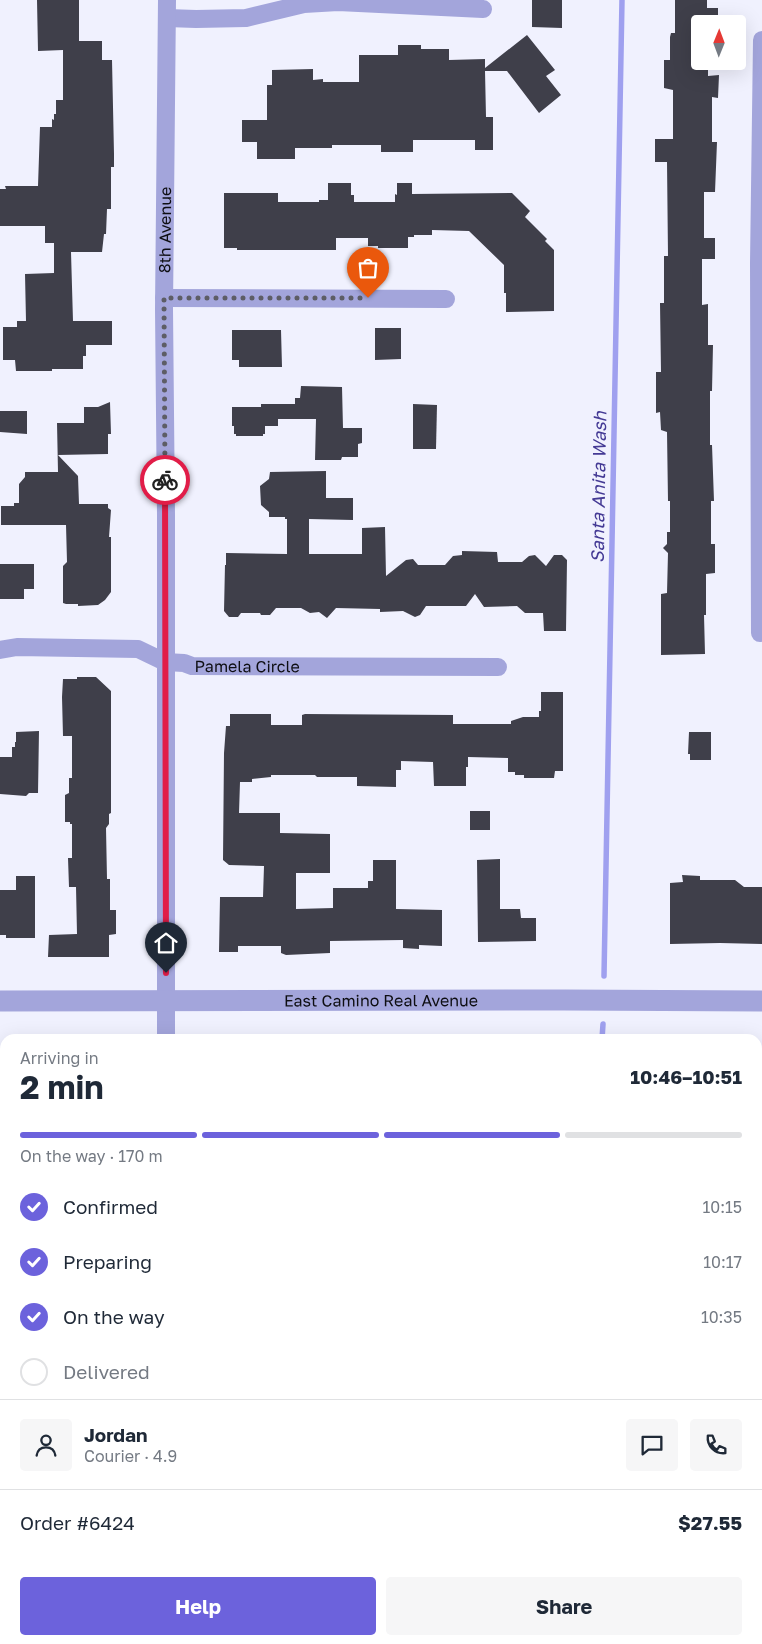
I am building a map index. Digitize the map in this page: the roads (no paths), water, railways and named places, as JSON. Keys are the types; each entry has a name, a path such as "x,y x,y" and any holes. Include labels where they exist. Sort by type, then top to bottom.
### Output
{"street":[{"name":"8th Avenue","path":"166,1034 164,298 167,0"},
{"path":"167,18 196,20 246,18 304,4 338,2 483,10"},
{"path":"760,633 762,40"},
{"path":"164,298 446,299"},
{"name":"Pamela Circle","path":"0,650 17,647 138,649 165,662 192,666 498,667"},
{"name":"East Camino Real Avenue","path":"0,1001 762,1001"}],"waterway":[{"name":"Santa Anita Wash","path":"604,976 622,0"},
{"name":"Santa Anita Wash","path":"602,1034 603,1024"}]}
